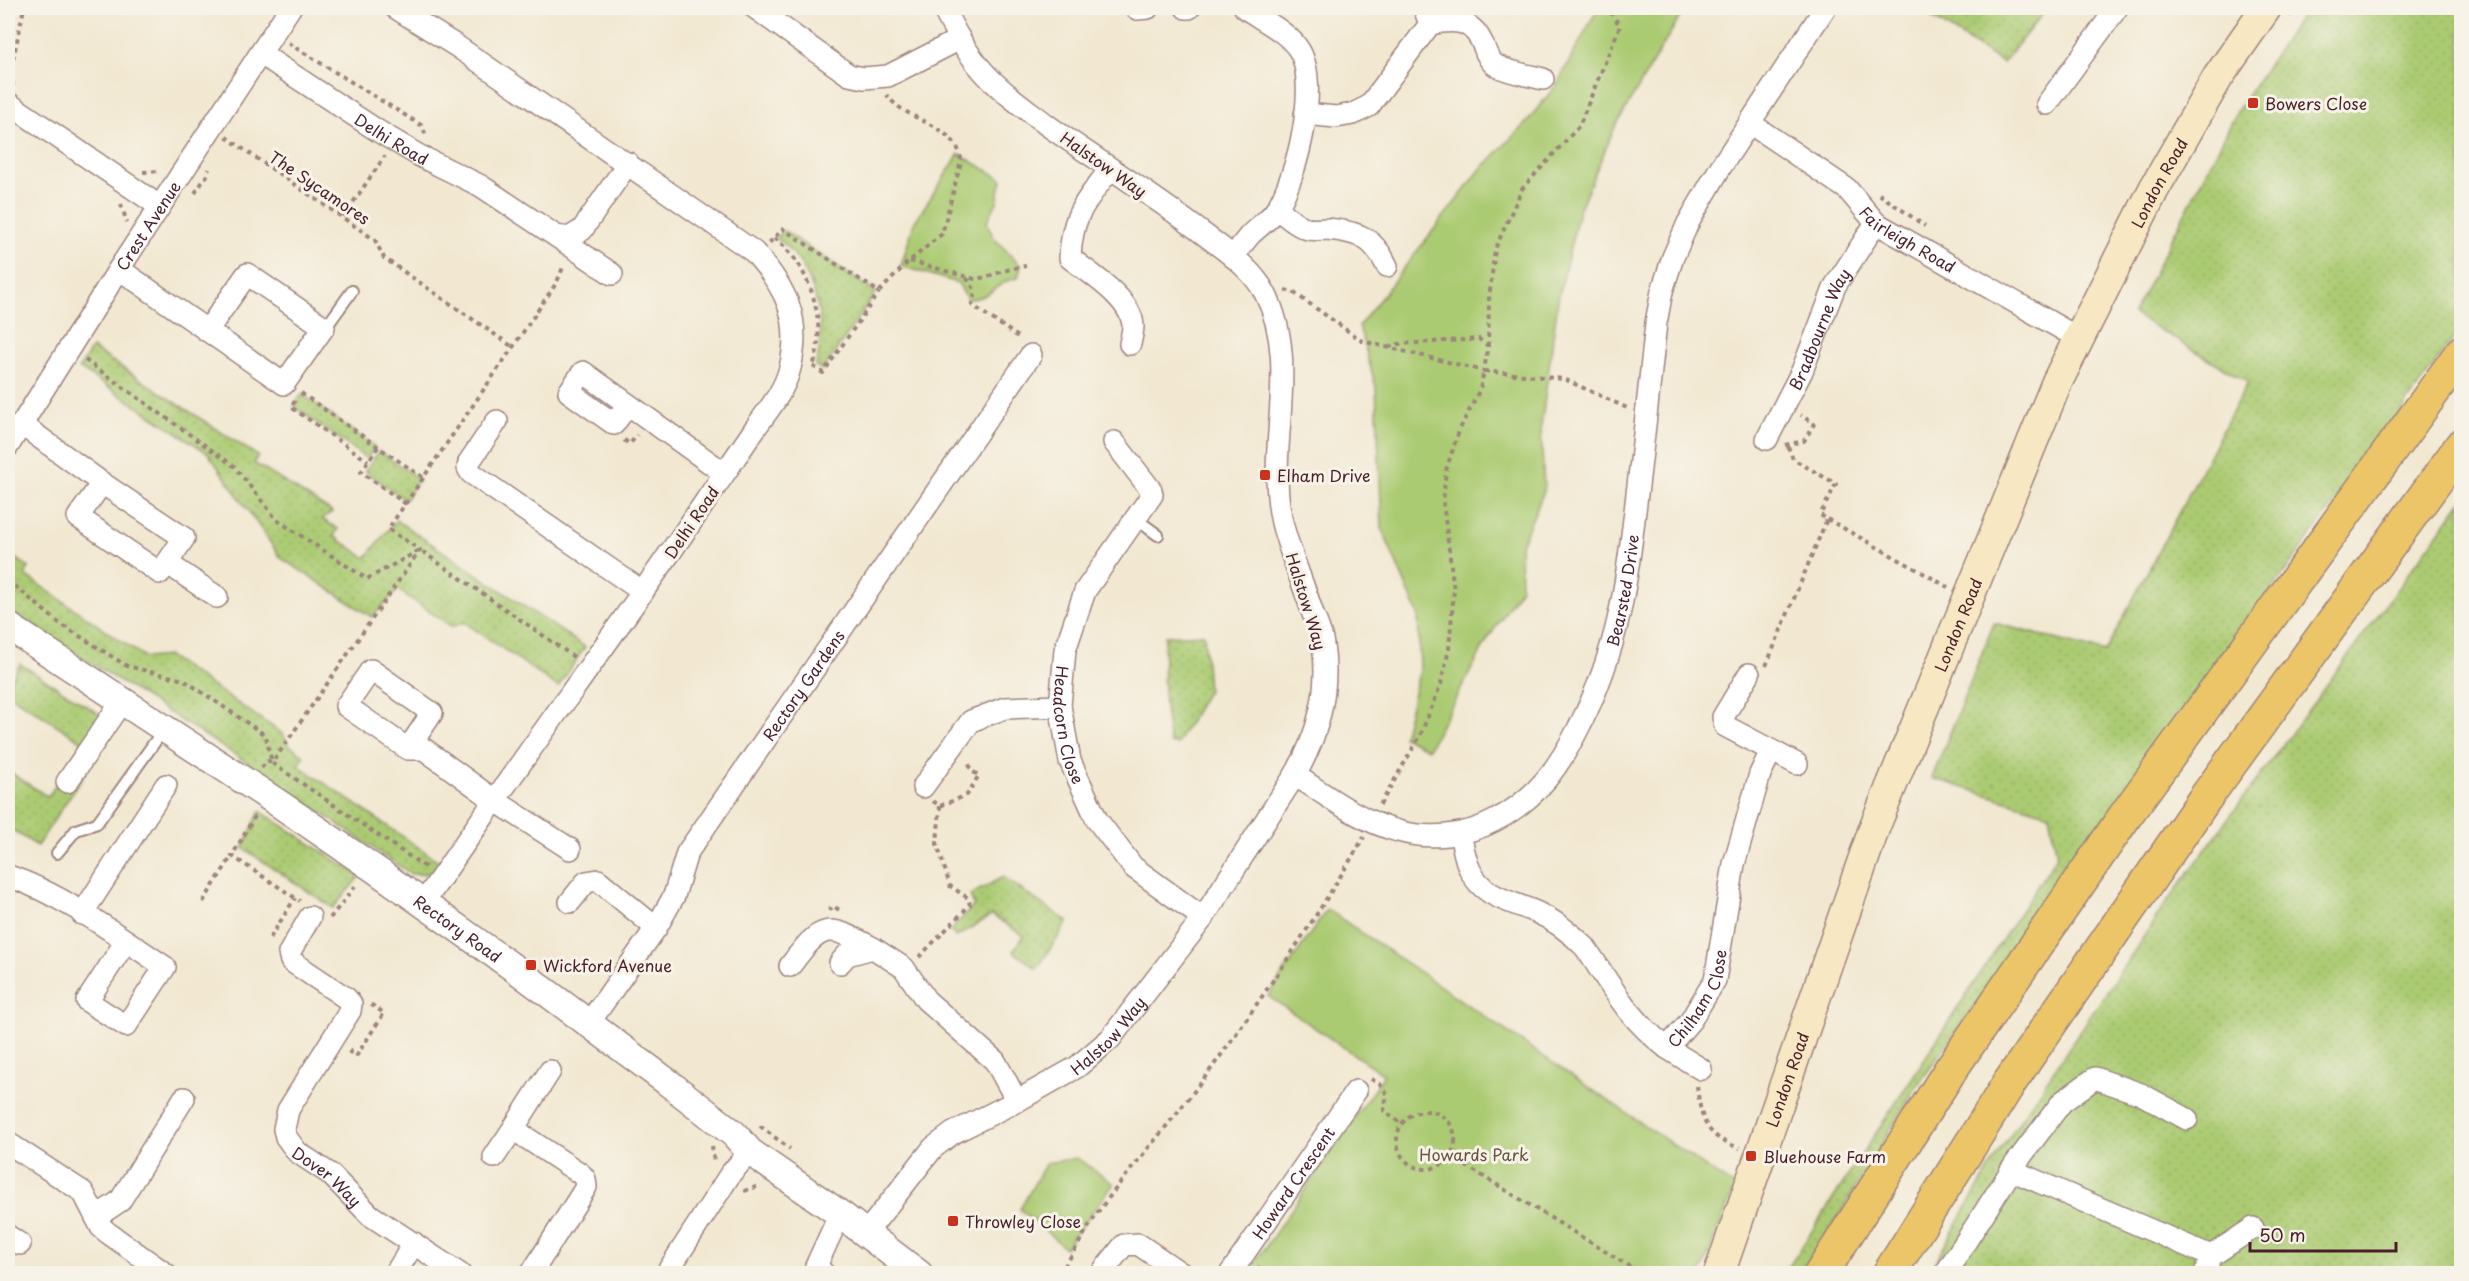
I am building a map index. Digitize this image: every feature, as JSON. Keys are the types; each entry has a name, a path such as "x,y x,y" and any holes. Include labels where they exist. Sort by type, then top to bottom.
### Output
{"highway":[{"path":"1821,1274 1951,1069 2125,816 2462,352"},
{"path":"1889,1274 2010,1082 2206,797 2462,445"}],"main road":[{"name":"London Road","path":"1719,1274 1875,826 2057,382 2154,189 2218,77 2267,12"}],"street":[{"name":"Crest Avenue","path":"8,446 118,269 290,8"},
{"name":"Delhi Road","path":"396,8 458,47 754,252 780,284 788,302 793,325 794,349 782,390 643,592 423,903"},
{"path":"755,8 849,75 877,79 888,76 960,39"},
{"name":"Halstow Way","path":"866,1233 933,1148 975,1121 1017,1101 1077,1067 1110,1039 1203,918 1295,775 1308,752 1318,726 1323,696 1323,644 1283,528 1278,493 1280,351 1276,327 1265,294 1252,275 1233,257 998,87 970,56 943,8"},
{"path":"1233,257 1248,237 1277,208 1299,154 1305,114 1305,74 1300,52 1293,43 1245,8"},
{"name":"Bearsted Drive","path":"1295,775 1372,822 1398,832 1423,835 1460,834 1476,830 1512,812 1538,790 1550,776 1598,689 1612,649 1623,602 1656,322 1662,291 1673,257 1688,223 1720,168 1826,8"},
{"path":"2046,104 2117,8"},
{"path":"1305,114 1336,117 1353,114 1369,106 1427,16 1459,21 1472,27 1480,37 1486,54 1496,66 1543,79"},
{"name":"Delhi Road","path":"261,54 378,131 481,186 612,274"},
{"path":"11,96 159,206"},
{"name":"Fairleigh Road","path":"1751,124 1847,189 1876,223 2078,338"},
{"path":"555,236 569,238 582,230 628,164"},
{"path":"1110,169 1079,210 1071,234 1070,258 1112,290 1128,309 1133,325 1130,344"},
{"path":"1277,208 1296,223 1310,229 1346,231 1372,241 1379,248 1387,266"},
{"name":"Bradbourne Way","path":"1777,442 1835,286 1876,223"},
{"path":"118,269 207,331 284,384 324,327 247,274 207,331"},
{"name":"Rectory Gardens","path":"589,1023 656,928 674,896 687,854 1031,355"},
{"path":"628,404 724,473"},
{"path":"497,421 470,462 468,468 471,473 643,592"},
{"path":"21,424 102,483 184,538 160,573 78,518 102,483"},
{"name":"Headcorn Close","path":"1114,442 1151,490 1152,495 1085,591 1065,650 1060,706 1070,761 1097,820 1133,867 1203,918"},
{"path":"167,562 217,597"},
{"name":"Rectory Road","path":"8,626 288,809 423,903 589,1023 734,1134 750,1152 840,1214 919,1274"},
{"path":"1756,672 1723,717 1725,726 1797,764"},
{"path":"67,782 122,701"},
{"path":"927,793 971,722 1005,708 1060,706"},
{"path":"408,748 424,749 494,800 570,849"},
{"name":"Chilham Close","path":"1460,834 1470,871 1487,891 1500,899 1536,912 1577,939 1586,947 1628,1013 1647,1033 1666,1048 1691,1020 1715,980 1734,864 1760,774 1771,751"},
{"path":"82,914 165,785"},
{"path":"8,876 44,891 126,941"},
{"path":"570,902 586,882 598,880 656,928"},
{"path":"311,912 289,953 291,961 357,1006"},
{"path":"790,966 809,940 824,931 842,931 873,948 904,968 926,1000 995,1061 1017,1101"},
{"path":"840,963 847,955 873,948"},
{"name":"Dover Way","path":"357,1006 288,1110 285,1119 286,1137 297,1152 330,1174 370,1215 460,1274"},
{"path":"1666,1048 1698,1074"},
{"path":"494,1157 550,1071"},
{"path":"1945,1274 2012,1170 2062,1101 2095,1078 2141,1094 2187,1119"},
{"name":"Howard Crescent","path":"1230,1274 1359,1084"},
{"path":"96,1217 120,1201 184,1098"},
{"path":"513,1128 581,1174 585,1179 586,1187 531,1274"},
{"path":"8,1143 83,1192 101,1227 114,1239 166,1274"},
{"path":"666,1274 731,1173 750,1152"},
{"path":"2012,1170 2208,1265 2253,1228"},
{"path":"824,1274 816,1266 840,1214"},
{"path":"395,1274 414,1243"},
{"path":"1103,1271 1124,1245 1138,1244 1182,1274"}],"lane":[{"path":"324,327 352,291"},
{"path":"1136,519 1158,535"},
{"path":"57,853 76,830 96,823 164,729"}],"path":[{"path":"11,96 11,69 24,8"},
{"path":"1377,810 1420,736 1443,673 1449,649 1454,590 1443,502 1446,470 1459,431 1480,389 1484,371 1495,249 1522,189 1579,126 1587,110 1620,26 1608,8"},
{"path":"2267,12 2295,8"},
{"path":"285,41 421,125 428,138"},
{"path":"813,366 823,373 879,292 910,261 942,234 961,162 961,153 955,142 889,98 877,79"},
{"name":"The Sycamores","path":"218,142 223,135 375,240 384,258 513,347"},
{"path":"343,218 388,152"},
{"path":"189,203 208,174 208,164"},
{"path":"1873,190 1934,232"},
{"path":"119,198 128,227"},
{"path":"765,247 783,229 879,292"},
{"path":"567,260 557,282 388,529 582,663"},
{"path":"910,261 975,279 1007,268 1026,266"},
{"path":"1265,294 1280,288 1293,292 1362,341 1484,371 1564,379 1620,403 1646,420"},
{"path":"1389,348 1399,344 1479,339 1488,345"},
{"path":"68,349 234,466 276,520 367,579 420,550"},
{"path":"368,461 291,407 302,391 423,478"},
{"path":"621,438 630,444 644,430"},
{"path":"1777,442 1793,459 1836,484 1820,514 1948,587"},
{"path":"378,447 361,472 406,504"},
{"path":"1756,672 1827,519"},
{"path":"8,580 59,622 127,666 184,680 262,733 273,763"},
{"path":"940,806 967,795 979,776 973,772 966,758"},
{"path":"911,953 916,960 970,905 968,898 950,886 937,844 940,806 927,793"},
{"path":"246,810 264,822"},
{"path":"203,902 255,816"},
{"path":"1059,1274 1076,1252 1097,1214 1147,1147 1175,1116 1238,1031 1311,924 1368,831"},
{"path":"232,856 295,898 311,912 329,920 357,883"},
{"path":"350,878 367,890"},
{"path":"270,938 295,898"},
{"path":"826,915 833,906 843,912"},
{"path":"345,1060 351,1051 357,1055 384,1013 357,1006"},
{"path":"1698,1074 1701,1117 1707,1129 1727,1144 1749,1151"},
{"path":"1359,1084 1375,1080 1384,1088 1388,1100 1384,1111 1403,1125"},
{"path":"1420,1112 1440,1114 1453,1129 1455,1139 1450,1156 1435,1168 1418,1168 1410,1164 1404,1158 1398,1142 1403,1125 1411,1116 1420,1112"},
{"path":"754,1122 792,1150"},
{"path":"710,1143 714,1151 712,1167"},
{"path":"1450,1156 1642,1274"},
{"path":"742,1192 759,1186 768,1186"}],"green space":[{"path":"1598,8 1685,8 1615,127 1579,210 1558,300 1541,427 1544,491 1520,547 1521,588 1488,639 1428,749 1403,737 1420,669 1418,614 1382,529 1376,387 1359,326 1480,170 1526,123 1557,84"},
{"path":"1917,8 2047,8 2003,63"},
{"path":"2306,8 2461,8 2461,328 1913,1092 1804,1273 1784,1274 2057,856 2049,814 1932,778 1994,623 2105,652 2248,382 2133,314 2238,110"},
{"path":"959,154 1002,179 997,202 987,222 993,237 1021,266 1018,278 1005,282 982,296 967,299 958,283 901,266 914,223"},
{"path":"784,231 876,292 823,370 815,366 820,332 815,296 800,263 776,238"},
{"path":"92,348 258,456 254,463 332,512 322,519 338,529 334,536 366,558 396,520 585,647 558,687 464,622 452,627 398,590 372,617 281,558 208,453 79,368"},
{"path":"302,394 375,447 367,459 294,407"},
{"path":"379,451 419,479 405,500 365,471"},
{"path":"2461,502 2461,1273 1928,1274 1997,1155 2165,905"},
{"path":"8,553 29,567 25,575 146,658 168,656 283,734 289,745 304,755 298,765 441,863 428,873 411,874 248,763 8,610"},
{"path":"1204,634 1208,690 1177,744 1170,743 1164,690 1165,636"},
{"path":"20,664 117,725 37,846 8,827 8,771 48,797 83,742 10,695 8,684"},
{"path":"260,811 360,876 333,908 243,848"},
{"path":"1003,877 1068,922 1037,969 1013,951 1024,936 992,915 956,937 950,931 974,905 970,895"},
{"name":"Howards Park","path":"1327,909 1735,1187 1701,1273 1247,1274 1384,1075 1268,996"},
{"path":"1077,1158 1114,1184 1065,1248 1020,1209 1046,1163"}],"place":[{"name":"Bowers Close","path":"2253,103"},
{"name":"Elham Drive","path":"1265,475"},
{"name":"Wickford Avenue","path":"531,965"},
{"name":"Bluehouse Farm","path":"1751,1156"},
{"name":"Throwley Close","path":"953,1221"}]}
